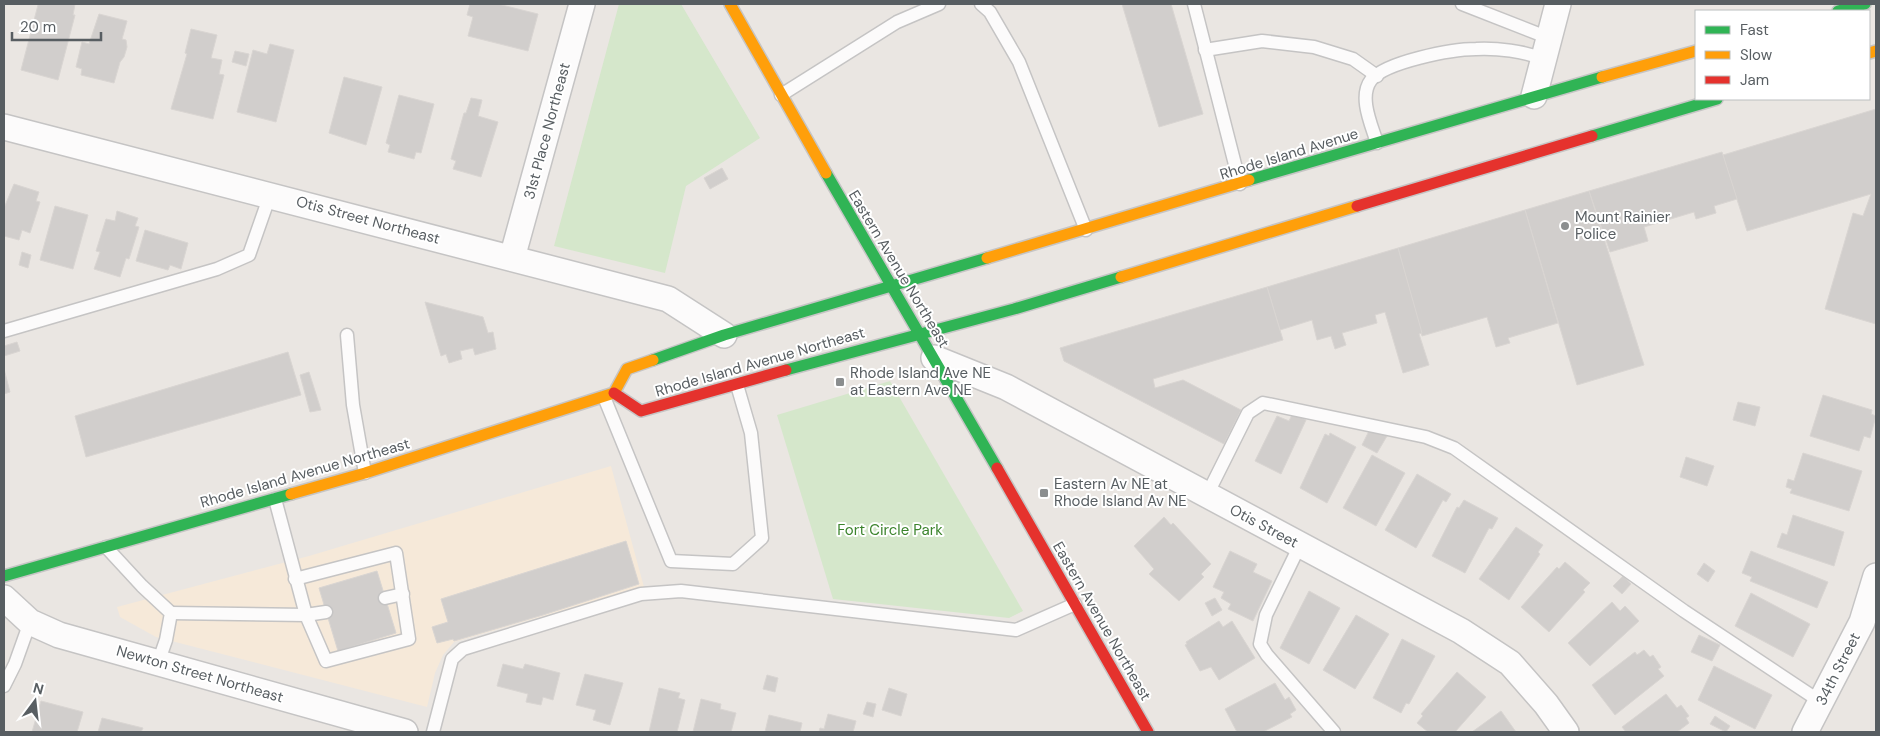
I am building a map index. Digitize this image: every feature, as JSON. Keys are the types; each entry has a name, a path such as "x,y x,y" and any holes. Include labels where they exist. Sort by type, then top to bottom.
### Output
{"main road":[{"name":"Eastern Avenue Northeast","path":"730,4 890,287 934,358 1148,732"},
{"path":"1842,10 1865,4"},
{"name":"Rhode Island Avenue","path":"890,287 1534,96 1695,51"},
{"path":"918,333 1014,309 1714,100"},
{"name":"Rhode Island Avenue Northeast","path":"4,576 365,473 609,395 627,369 724,335 890,287"},
{"name":"Rhode Island Avenue Northeast","path":"609,395 641,411 918,333"}],"street":[{"name":"31st Place Northeast","path":"512,258 582,4"},
{"path":"1534,96 1558,4"},
{"name":"Otis Street Northeast","path":"4,127 270,194 668,299 724,335"},
{"name":"Otis Street","path":"934,358 1006,386 1461,631 1510,664 1546,704 1566,732"},
{"name":"34th Street","path":"1806,732 1862,622 1876,576"},
{"name":"Newton Street Northeast","path":"4,598 30,622 59,635 405,732"}],"lane":[{"path":"782,95 897,22 939,4"},
{"path":"981,4 990,12 1019,62 1086,230"},
{"path":"1194,4 1240,184"},
{"path":"1462,4 1546,48"},
{"path":"1205,50 1262,41 1314,46 1353,59 1377,76"},
{"path":"1377,143 1366,97 1370,81 1387,68 1422,58 1475,49 1519,52 1546,48"},
{"path":"4,331 217,269 249,255 270,194"},
{"path":"347,335 353,404 365,473"},
{"path":"609,395 671,561 733,564 762,538 751,433 736,385"},
{"path":"1207,495 1248,413 1263,403 1426,438 1454,448 1684,612 1821,702"},
{"path":"275,499 295,579 306,615 326,661 409,639 396,553 295,579"},
{"path":"1300,545 1266,615 1260,644 1266,655 1334,732"},
{"path":"106,547 142,586 171,613 306,615 326,612"},
{"path":"433,732 452,659 462,649 641,594 681,591 1016,630 1076,604"},
{"path":"386,598 403,594"},
{"path":"158,663 166,640 171,613"},
{"path":"4,686 16,664 30,622"}],"shaded area":[{"path":"611,466 644,587 454,642 443,655 435,673 427,707 156,637 120,617 117,607 309,556"}],"green space":[{"path":"619,4 681,4 760,138 686,186 665,273 554,246"},
{"name":"Fort Circle Park","path":"890,381 1023,611 1009,618 833,599 777,415"}],"building":[{"path":"75,4 73,15 75,15 58,80 21,70 38,5"},
{"path":"470,4 498,4 538,14 528,51 468,36 473,17 467,15"},
{"path":"1122,4 1171,4 1203,114 1159,127"},
{"path":"99,14 127,21 122,39 126,40 127,47 114,83 81,75 82,69 76,67 82,42 89,44"},
{"path":"191,29 217,35 211,58 222,60 219,74 224,75 213,119 171,109 187,54 185,53"},
{"path":"270,44 294,50 276,122 237,112 253,50 267,54"},
{"path":"235,51 249,54 246,66 232,62"},
{"path":"344,77 382,87 366,145 329,133"},
{"path":"399,95 434,104 421,153 416,152 414,159 388,152 390,145 386,143"},
{"path":"471,98 482,100 478,116 498,122 481,177 453,169 456,161 451,159 464,113 466,113"},
{"path":"1876,109 1876,324 1825,309 1853,213 1863,216 1871,194 1747,231 1723,155"},
{"path":"1722,152 1737,199 1714,206 1716,213 1696,219 1694,212 1644,227 1648,241 1610,252 1589,191"},
{"path":"722,168 728,179 710,189 704,178"},
{"path":"14,184 39,192 36,201 40,202 30,233 22,230 19,240 4,236 4,208"},
{"path":"1589,191 1644,365 1577,385 1525,210"},
{"path":"55,206 88,215 73,269 40,260"},
{"path":"1525,210 1558,323 1508,338 1510,343 1496,347 1487,317 1422,336 1398,248"},
{"path":"117,211 138,218 135,226 139,227 129,259 126,258 120,277 94,269 100,252 96,251 106,219 115,221"},
{"path":"145,230 188,243 181,269 170,265 168,270 136,261"},
{"path":"1398,248 1422,333 1419,334 1429,365 1403,373 1385,312 1375,315 1377,323 1342,333 1346,345 1335,349 1331,336 1317,340 1312,320 1280,330 1267,287"},
{"path":"22,252 31,255 28,268 19,265"},
{"path":"1267,287 1283,340 1153,379 1155,388 1183,380 1241,410 1224,444 1064,361 1060,348"},
{"path":"425,302 483,317 488,333 493,332 496,349 475,355 473,348 460,351 462,359 449,363 446,354 441,356"},
{"path":"17,342 20,351 4,356 4,346"},
{"path":"288,352 301,395 86,457 75,416"},
{"path":"4,369 10,392 4,394"},
{"path":"309,372 321,410 310,412 300,375"},
{"path":"1823,395 1872,410 1871,414 1876,416 1870,438 1864,436 1859,451 1810,436"},
{"path":"1738,402 1760,407 1755,426 1733,420"},
{"path":"1293,413 1306,420 1281,474 1255,461 1277,416 1289,421"},
{"path":"1371,427 1387,436 1377,453 1362,445"},
{"path":"1330,433 1356,447 1327,503 1300,488 1325,434 1329,436"},
{"path":"1803,453 1862,471 1849,511 1790,493 1792,489 1786,487 1788,479 1794,481"},
{"path":"1372,455 1405,473 1376,526 1343,508"},
{"path":"1686,457 1714,466 1707,486 1680,477"},
{"path":"1417,474 1451,494 1446,502 1443,500 1416,548 1385,530"},
{"path":"1464,500 1498,518 1492,529 1489,528 1465,573 1432,556 1457,507 1459,508"},
{"path":"1793,515 1844,532 1834,566 1777,547 1782,533 1787,535"},
{"path":"1164,517 1171,525 1173,523 1211,564 1201,574 1204,577 1179,601 1149,574 1154,569 1134,546"},
{"path":"1516,527 1543,545 1538,552 1540,554 1509,600 1479,579"},
{"path":"626,541 639,584 454,641 453,639 437,643 432,627 448,622 441,599"},
{"path":"1230,551 1257,564 1253,572 1272,581 1253,621 1228,609 1231,604 1221,598 1224,592 1213,587"},
{"path":"1751,551 1828,582 1817,608 1750,581 1752,577 1742,573"},
{"path":"1565,562 1590,583 1583,590 1585,592 1549,632 1521,607 1557,567 1559,569"},
{"path":"1704,563 1715,571 1708,582 1697,574"},
{"path":"377,571 396,633 338,651 319,588"},
{"path":"1623,576 1631,584 1622,594 1613,586"},
{"path":"1309,591 1340,608 1309,664 1280,648"},
{"path":"1751,593 1810,624 1793,657 1735,626"},
{"path":"1215,598 1222,610 1212,616 1205,603"},
{"path":"1612,602 1620,611 1625,606 1639,621 1590,666 1568,643"},
{"path":"1356,615 1389,634 1355,689 1323,670"},
{"path":"1219,621 1223,627 1232,621 1255,658 1219,680 1211,667 1200,671 1185,645 1187,644 1186,642"},
{"path":"1699,635 1720,645 1712,661 1691,652"},
{"path":"1402,639 1435,656 1409,704 1406,703 1401,713 1373,698"},
{"path":"1644,650 1650,657 1653,655 1661,667 1658,669 1664,676 1615,715 1592,685 1635,652 1637,655"},
{"path":"503,664 523,669 525,664 560,673 553,700 543,697 541,705 526,702 528,694 497,686"},
{"path":"1714,666 1772,695 1755,729 1698,700"},
{"path":"1457,672 1486,697 1455,732 1428,732 1417,723 1423,716 1421,714"},
{"path":"585,674 623,683 610,725 593,720 596,710 576,705"},
{"path":"767,675 778,678 775,692 763,689"},
{"path":"1275,683 1285,700 1289,697 1296,710 1290,714 1292,717 1263,732 1237,732 1225,709"},
{"path":"659,688 680,693 678,698 685,700 677,732 649,732"},
{"path":"889,688 907,694 901,716 882,710"},
{"path":"1666,694 1677,708 1681,705 1689,716 1686,718 1689,723 1677,732 1626,732 1622,727"},
{"path":"701,699 721,704 720,709 736,713 731,732 693,732"},
{"path":"41,701 83,712 77,732 32,732"},
{"path":"867,702 876,704 873,717 863,714"},
{"path":"1501,711 1516,732 1472,732"},
{"path":"828,714 856,721 853,732 819,732 820,728 824,729"},
{"path":"769,715 802,723 800,732 765,732"},
{"path":"1715,716 1730,726 1726,732 1710,724"},
{"path":"102,718 143,728 141,732 98,732"}],"traffic: fast":[{"path":"1842,10 1865,4"},
{"path":"1249,180 1602,77"},
{"path":"1592,136 1714,100"},
{"path":"826,173 997,468"},
{"path":"653,360 724,335 987,258"},
{"path":"786,370 1014,309 1121,277"},
{"path":"4,576 291,494"}],"traffic: slow":[{"path":"730,4 826,173"},
{"path":"1602,77 1695,51"},
{"path":"1870,53 1876,51"},
{"path":"987,258 1249,180"},
{"path":"1121,277 1357,206"},
{"path":"291,494 365,473 614,393 627,369 653,360"}],"traffic: jam":[{"path":"1357,206 1592,136"},
{"path":"614,393 641,411 786,370"},
{"path":"997,468 1148,732"}],"place":[{"name":"Mount Rainier Police","path":"1565,226"},
{"name":"Rhode Island Ave NE at Eastern Ave NE","path":"840,382"},
{"name":"Eastern Av NE at Rhode Island Av NE","path":"1044,493"}]}
